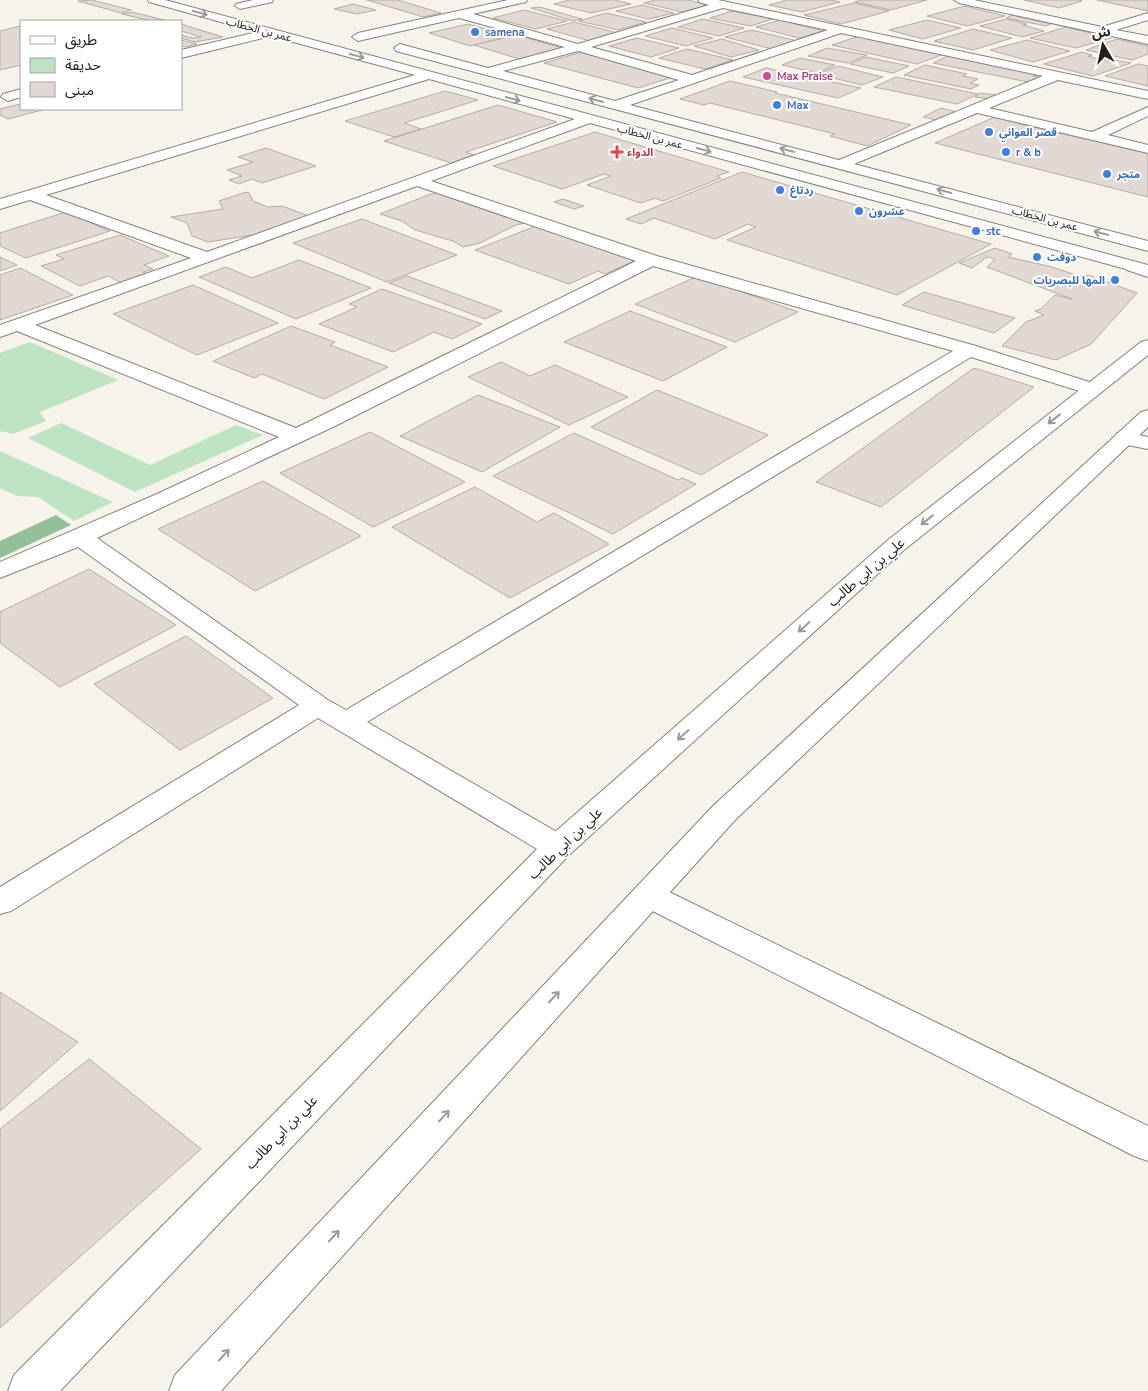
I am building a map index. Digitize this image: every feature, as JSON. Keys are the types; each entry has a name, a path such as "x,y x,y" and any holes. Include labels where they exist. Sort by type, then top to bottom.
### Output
{"street":[{"name":"عمر بن الخطاب","path":"153,0 1143,269"},
{"path":"462,14 522,0"},
{"path":"703,0 1148,94"},
{"path":"960,0 1148,40"},
{"name":"عمر بن الخطاب","path":"224,2 240,6 267,6"},
{"path":"489,71 580,47 723,4"},
{"name":"عمر بن الخطاب","path":"462,14 352,35 1148,246"},
{"path":"462,14 691,79"},
{"path":"1103,31 1148,16"},
{"path":"616,105 840,29"},
{"path":"182,54 271,32"},
{"path":"842,164 1058,74"},
{"path":"0,204 428,75"},
{"path":"976,109 1148,149"},
{"path":"1095,136 1148,111"},
{"path":"9,328 207,258 587,119"},
{"path":"416,181 651,260 969,350 1092,389"},
{"path":"31,195 207,258"},
{"path":"0,571 81,538 296,436 651,260"},
{"path":"9,328 296,436"},
{"name":"علي بن ابي طالب","path":"30,1391 558,846 896,545 1148,346"},
{"path":"347,722 969,350"},
{"path":"191,1391 724,813 1137,440 1148,416"},
{"path":"81,538 318,706 558,846"},
{"path":"0,902 318,706"},
{"path":"648,896 1148,1144"}],"green space":[{"path":"30,342 118,380 40,412 46,421 13,434 0,431 0,353"},
{"path":"61,423 150,465 236,425 263,435 135,492 28,438"},
{"path":"0,451 113,502 74,521 38,497 17,496 0,488"},
{"path":"56,515 71,525 0,558 0,541"}],"building":[{"path":"92,0 131,10 121,13 78,1"},
{"path":"367,0 398,0 441,13 423,17"},
{"path":"569,0 615,0 631,4 591,13 554,4"},
{"path":"655,0 688,0 709,5 682,12 644,3"},
{"path":"787,0 830,0 840,2 802,12 769,5"},
{"path":"861,0 927,0 891,10 855,2"},
{"path":"1024,0 1079,0 1082,1 1059,8"},
{"path":"1097,0 1148,0 1148,11"},
{"path":"854,3 889,11 841,24 804,15"},
{"path":"353,4 376,10 357,14 334,9"},
{"path":"642,5 674,13 648,19 616,11"},
{"path":"965,6 1005,16 967,26 927,16"},
{"path":"540,7 582,19 573,21 531,8"},
{"path":"524,10 567,21 536,29 493,18"},
{"path":"732,11 773,19 750,26 710,18"},
{"path":"132,12 164,20 148,20 122,14"},
{"path":"606,13 646,22 618,30 579,21"},
{"path":"1015,14 1055,22 1046,26 1006,18"},
{"path":"703,19 744,28 719,36 678,27"},
{"path":"1007,19 1044,31 1022,37 980,26"},
{"path":"780,20 823,31 799,38 756,27"},
{"path":"927,20 961,28 923,39 889,30"},
{"path":"574,22 618,33 590,41 547,29"},
{"path":"182,24 223,37 195,42 182,38 182,35 193,38 201,37 182,31"},
{"path":"468,24 510,36 470,46 429,33"},
{"path":"20,26 20,65 0,70 0,31"},
{"path":"1066,27 1111,38 1076,48 1030,38"},
{"path":"672,28 713,38 686,46 645,36"},
{"path":"973,29 1012,38 973,50 934,41"},
{"path":"751,30 798,41 772,49 725,37"},
{"path":"517,35 562,48 519,59 474,45"},
{"path":"859,36 944,54 917,64 832,45"},
{"path":"637,38 679,48 651,57 609,46"},
{"path":"722,39 759,50 731,57 694,46"},
{"path":"1117,39 1148,46 1148,54 1132,60 1086,50"},
{"path":"182,40 197,44 182,46"},
{"path":"1027,40 1070,51 1033,62 990,50"},
{"path":"827,48 867,55 848,63 808,56"},
{"path":"687,49 733,60 705,69 659,58"},
{"path":"582,52 676,76 638,88 544,63"},
{"path":"1082,52 1092,55 1088,56 1110,62 1115,60 1131,63 1093,76 1044,64"},
{"path":"948,56 1038,74 1033,76 1038,77 1028,82 933,63"},
{"path":"866,57 909,66 893,73 850,64"},
{"path":"800,58 835,65 817,73 782,65"},
{"path":"1138,64 1148,66 1148,86 1105,76"},
{"path":"925,65 967,74 963,76 978,79 970,83 979,85 971,89 904,75"},
{"path":"838,66 883,77 862,85 817,74"},
{"path":"766,68 861,88 838,98 743,77"},
{"path":"896,77 978,94 957,104 874,87"},
{"path":"730,81 911,125 867,146 830,136 835,134 710,103 704,105 680,99"},
{"path":"445,91 478,100 404,123 421,129 394,137 345,121"},
{"path":"980,93 995,95 990,99 975,97"},
{"path":"20,104 20,110 42,110 8,119 0,115 0,109"},
{"path":"498,105 557,122 466,152 474,155 451,163 384,141"},
{"path":"941,108 957,112 940,121 923,117"},
{"path":"995,117 1148,153 1148,197 935,143"},
{"path":"595,132 729,172 717,176 721,178 663,201 655,198 641,203 587,185 611,176 604,174 562,189 493,166"},
{"path":"266,148 316,166 262,183 252,179 239,184 229,180 242,176 227,170 253,162 238,157"},
{"path":"742,172 991,244 897,295 727,240 756,227 748,224 715,239 654,218 641,224 626,219"},
{"path":"445,191 529,222 516,225 480,243 463,247 453,241 415,230 402,221 380,214 428,195"},
{"path":"246,192 249,193 253,201 268,207 282,206 309,216 253,235 208,242 192,236 187,223 171,217 223,209 219,201"},
{"path":"563,199 584,206 574,209 554,202"},
{"path":"66,212 110,231 26,258 0,246 0,233"},
{"path":"362,219 457,255 387,282 293,243"},
{"path":"541,224 641,258 605,274 598,271 569,284 475,250"},
{"path":"120,235 169,256 144,265 153,269 143,272 149,275 124,284 108,276 80,286 41,266 64,259 56,255"},
{"path":"995,248 1012,254 1008,257 1052,267 1079,276 1091,276 1137,293 1091,344 1056,360 1002,346 1026,322 1044,315 1035,311 1041,309 1055,295 1072,299 987,267 995,259 987,257 972,268 959,263"},
{"path":"0,257 17,265 0,271"},
{"path":"299,260 371,288 296,319 199,277 226,267 252,278"},
{"path":"20,268 73,295 0,320 0,275"},
{"path":"407,276 502,311 485,319 389,283"},
{"path":"698,276 798,312 735,342 635,304"},
{"path":"193,285 278,323 197,355 113,314"},
{"path":"382,289 482,324 452,339 434,332 393,352 319,324 357,307 349,304"},
{"path":"924,292 1015,318 994,333 902,305"},
{"path":"630,311 727,347 663,381 564,342"},
{"path":"291,326 335,342 330,345 388,367 324,399 262,374 254,378 213,361"},
{"path":"501,362 530,376 555,365 628,397 569,425 468,377"},
{"path":"974,368 1034,387 881,507 816,482"},
{"path":"657,390 768,435 701,475 591,427"},
{"path":"478,395 560,427 482,472 400,436"},
{"path":"370,432 465,482 373,527 280,473"},
{"path":"574,433 678,480 682,478 696,484 613,534 493,476"},
{"path":"263,481 361,536 255,591 158,529"},
{"path":"475,487 537,522 554,513 609,544 510,598 392,527"},
{"path":"89,569 176,625 60,687 0,643 0,612"},
{"path":"186,636 273,698 180,750 94,684"},
{"path":"0,992 78,1042 0,1111"},
{"path":"89,1059 201,1149 0,1328 0,1129"}],"place":[{"name":"samena","path":"475,32"},
{"name":"Max Praise","path":"767,76"},
{"name":"Max","path":"777,105"},
{"name":"قصر العواني","path":"989,132"},
{"name":"الدواء","path":"617,152"},
{"name":"r & b","path":"1006,152"},
{"name":"متجر","path":"1107,174"},
{"name":"ردتاغ","path":"780,190"},
{"name":"عشرون","path":"859,211"},
{"name":"stc","path":"976,231"},
{"name":"دوفت","path":"1037,257"},
{"name":"المها للبصريات","path":"1115,280"}]}
